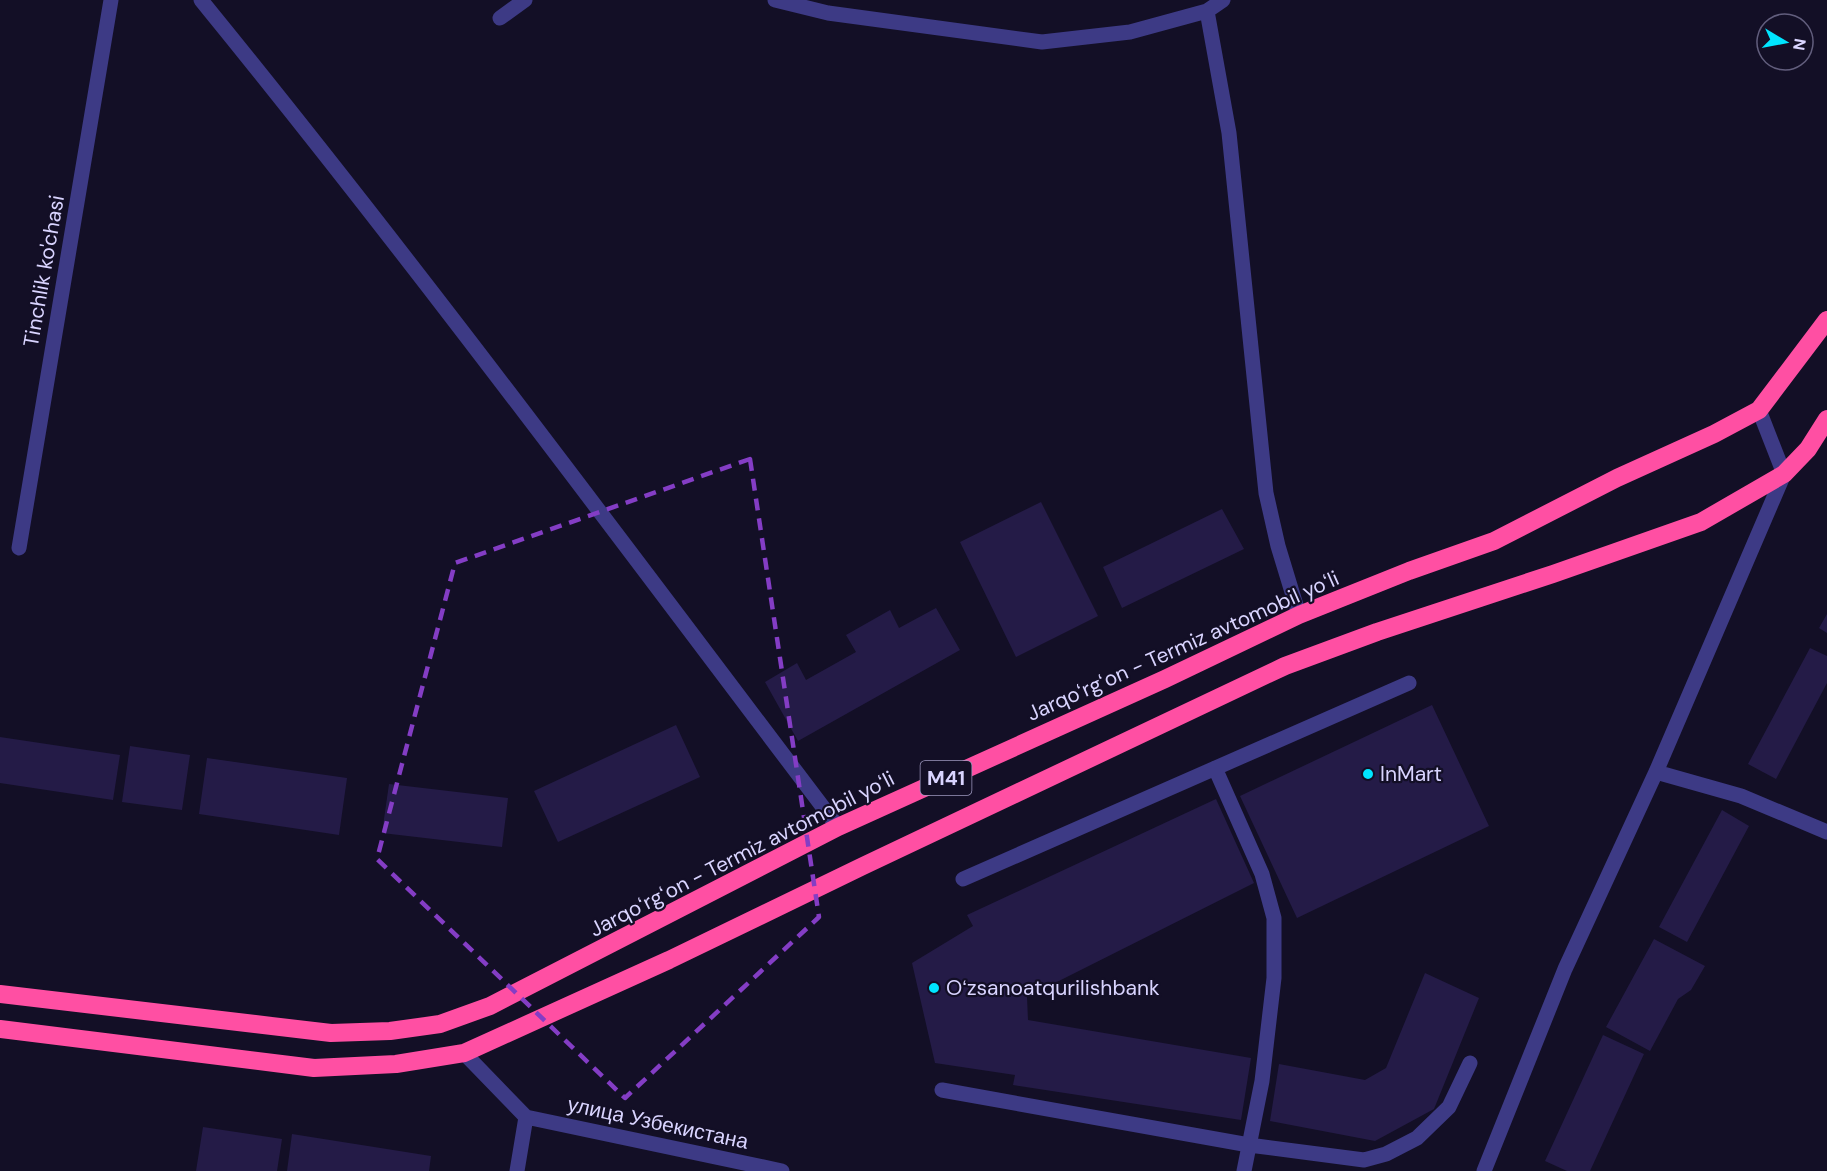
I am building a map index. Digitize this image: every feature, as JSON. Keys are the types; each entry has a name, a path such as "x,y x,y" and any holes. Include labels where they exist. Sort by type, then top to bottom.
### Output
{"highway":[{"name":"Jarqoʻrgʻon - Termiz avtomobil yoʻli","path":"0,994 331,1033 390,1031 440,1024 490,1006 838,828 1165,679 1299,615 1494,540 1617,477 1714,434 1759,410 1827,320"},
{"name":"M41","path":"0,1029 314,1068 396,1064 464,1053 669,960 1285,666 1377,632 1701,522 1784,474 1808,449 1827,419"}],"street":[{"name":"Tinchlik ko'chasi","path":"19,548 111,0"},
{"path":"201,0 313,137 618,535 838,828"},
{"path":"500,18 525,0"},
{"path":"776,0 828,13 1042,42 1130,32 1207,11 1223,0"},
{"path":"1207,11 1228,134 1266,493 1278,546 1299,615"},
{"path":"1484,1171 1565,969 1656,772 1784,474 1759,410"},
{"path":"963,879 1409,683"},
{"path":"1215,768 1262,874 1274,918 1274,978 1262,1081 1244,1171"},
{"path":"1656,772 1741,796 1827,832"},
{"path":"464,1053 526,1117 517,1171"},
{"path":"942,1090 1249,1145 1364,1160 1386,1154 1417,1138 1449,1107 1470,1063"},
{"name":"улица Узбекистана","path":"526,1117 782,1171"}],"highlighted area":[{"path":"750,459 819,917 625,1098 377,859 455,563"}],"building":[{"path":"1041,502 1098,616 1016,657 960,542"},
{"path":"1222,509 1244,549 1122,608 1103,567"},
{"path":"936,608 960,650 798,741 765,682 797,663 806,680 856,652 846,635 890,610 899,628"},
{"path":"1827,614 1827,633 1819,628"},
{"path":"1810,648 1827,656 1827,683 1776,779 1748,764"},
{"path":"1432,705 1489,826 1297,918 1240,796"},
{"path":"676,725 700,777 558,842 534,791"},
{"path":"0,737 120,755 113,800 0,783"},
{"path":"130,746 190,755 182,810 122,802"},
{"path":"207,758 347,778 339,835 199,814"},
{"path":"389,784 508,798 502,847 382,833"},
{"path":"1216,799 1254,883 1027,997 1028,1020 1251,1058 1241,1120 1013,1085 1015,1075 935,1063 912,963 973,926 967,915"},
{"path":"1722,810 1749,826 1687,942 1659,927"},
{"path":"1654,939 1705,966 1691,990 1678,999 1650,1051 1606,1027"},
{"path":"1425,973 1479,998 1434,1109 1375,1141 1270,1121 1279,1064 1365,1080 1386,1068"},
{"path":"1603,1035 1644,1054 1590,1171 1567,1171 1545,1161"},
{"path":"203,1127 282,1139 277,1171 196,1171"},
{"path":"292,1134 431,1156 429,1171 287,1171"}],"place":[{"name":"InMart","path":"1368,774"},
{"name":"Oʻzsanoatqurilishbank","path":"934,988"}]}
